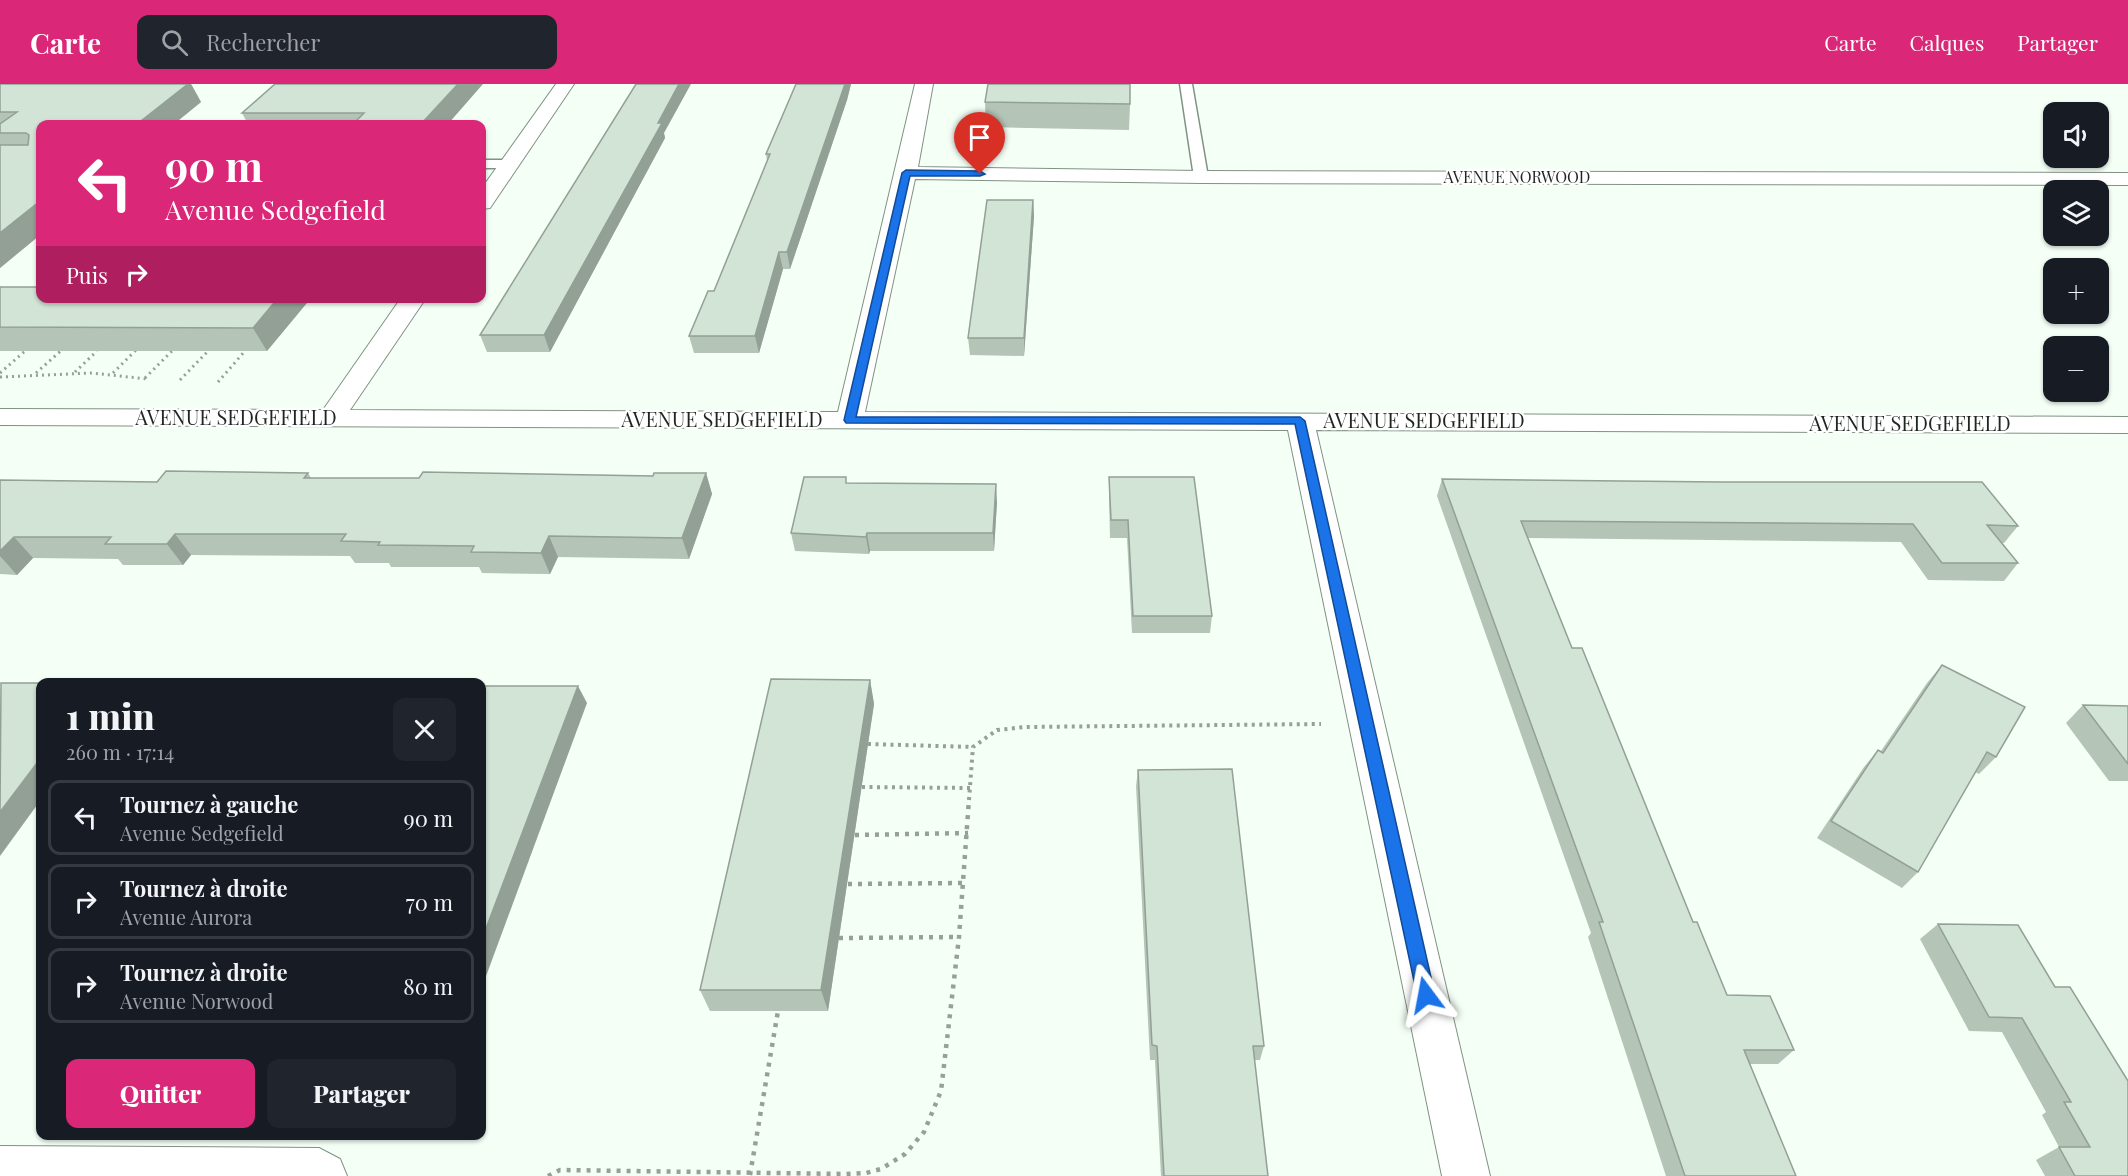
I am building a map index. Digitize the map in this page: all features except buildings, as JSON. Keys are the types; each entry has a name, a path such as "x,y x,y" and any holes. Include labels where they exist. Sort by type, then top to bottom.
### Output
{"street":[{"path":"486,197 565,84"},
{"path":"850,420 924,84"},
{"name":"AVENUE NORWOOD","path":"906,173 1201,177 2128,179"},
{"path":"330,418 410,303"},
{"name":"AVENUE SEDGEFIELD","path":"0,417 2128,425"},
{"path":"1300,421 1466,1176"},
{"path":"0,1170 83,1173 319,1172 323,1176"}],"lane":[{"path":"1186,84 1201,177"},
{"path":"486,164 509,164"}],"path":[{"path":"36,374 69,344"},
{"path":"113,373 142,344"},
{"path":"173,387 215,344"},
{"path":"0,373 25,351"},
{"path":"75,372 97,351"},
{"path":"146,378 172,351"},
{"path":"214,387 245,351"},
{"path":"868,744 973,747 997,730 1024,727 1323,724"},
{"path":"548,1176 560,1170 750,1174 866,1173 902,1156 917,1143 937,1109 941,1091 959,937 973,747"},
{"path":"862,787 970,788"},
{"path":"855,835 968,833"},
{"path":"848,884 963,883"},
{"path":"839,938 959,937"},
{"path":"750,1174 778,1011"}],"route":[{"path":"980,174 906,173 850,420 1300,421 1426,995"}]}
